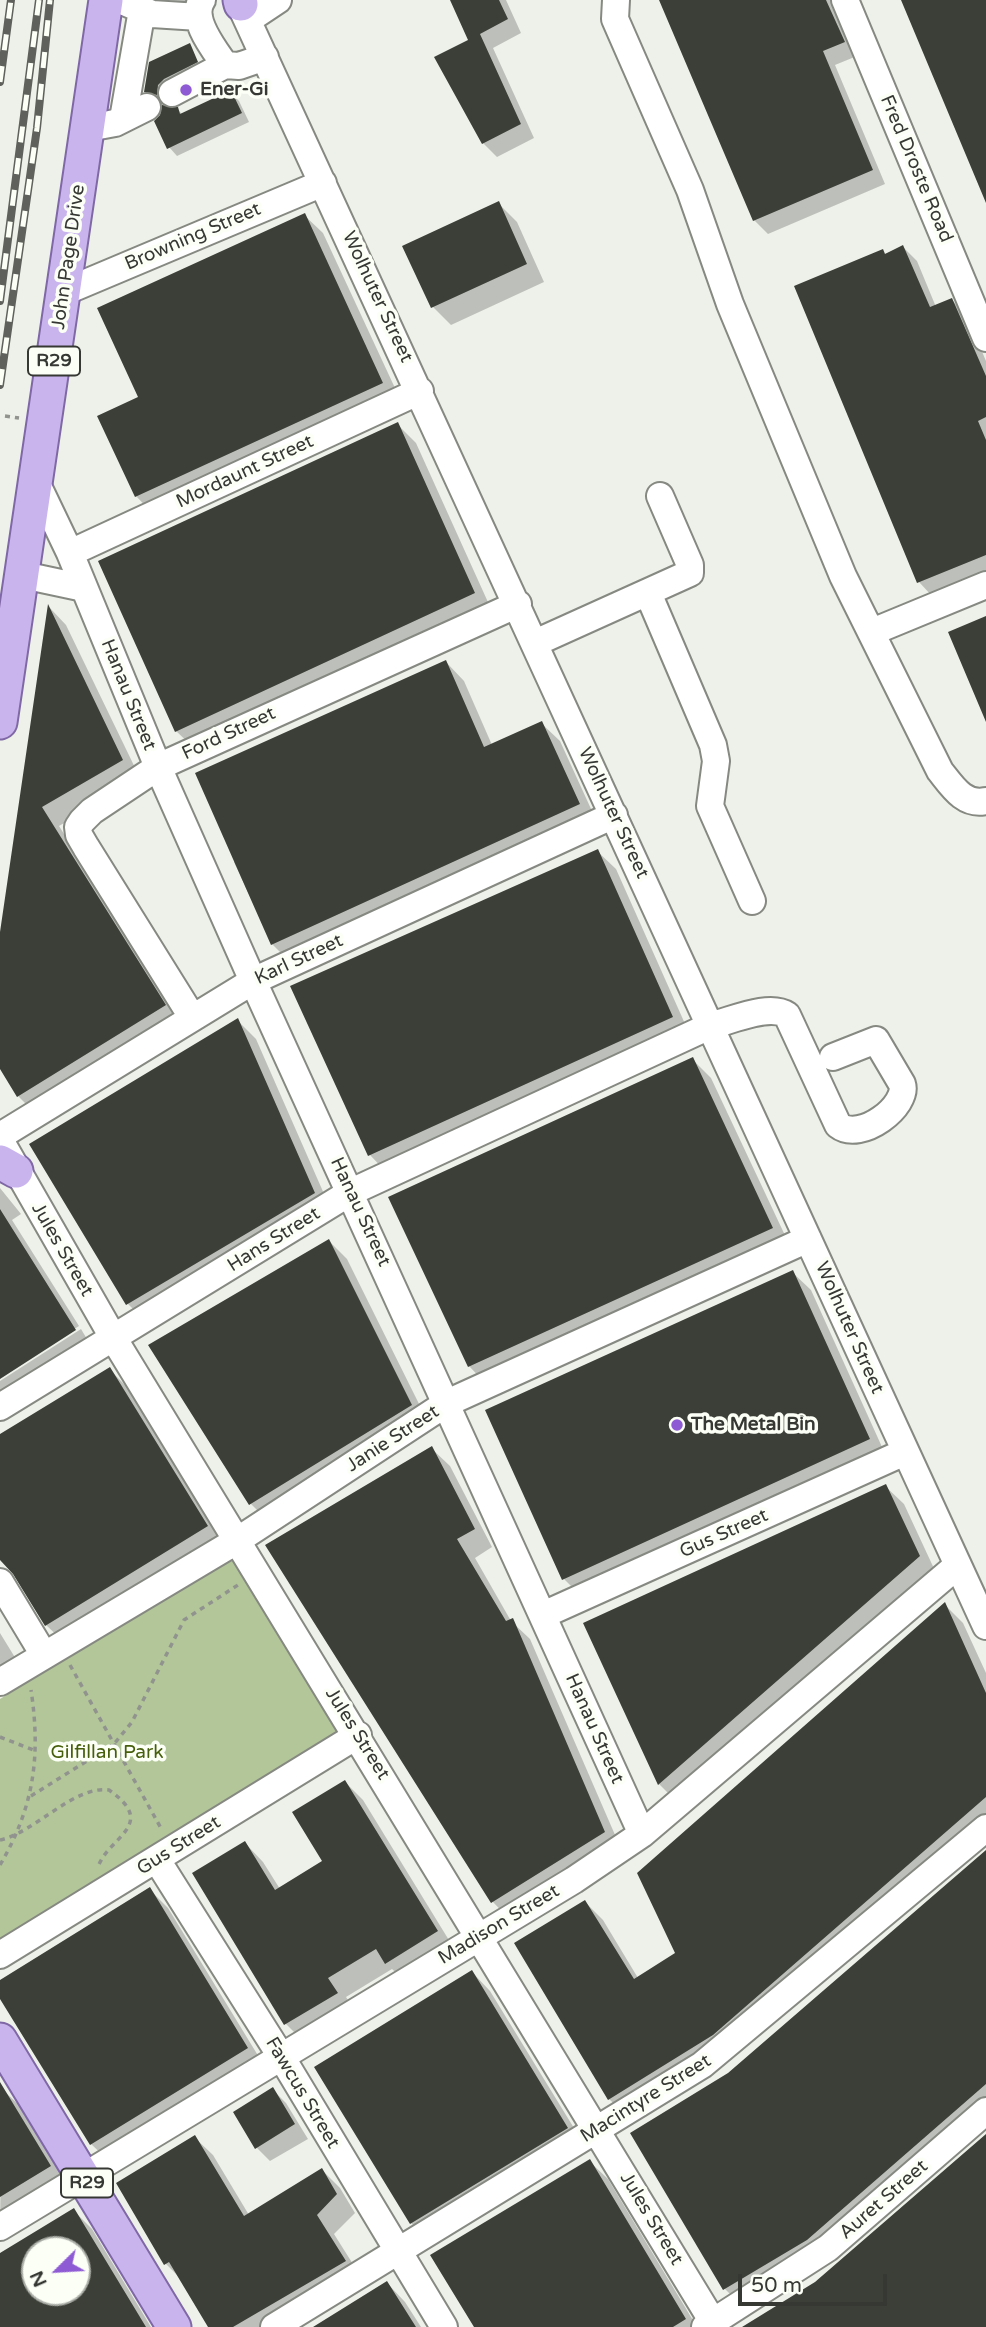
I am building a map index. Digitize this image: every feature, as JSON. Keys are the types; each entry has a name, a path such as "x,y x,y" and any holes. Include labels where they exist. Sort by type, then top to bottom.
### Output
{"main road":[{"name":"John Page Drive","path":"0,722 106,0"},
{"name":"R29","path":"0,2040 174,2327"}],"street":[{"path":"242,6 278,0"},
{"path":"616,0 615,19 690,190 741,329 843,576 940,771 958,794 977,803 986,801"},
{"name":"Fred Droste Road","path":"845,0 986,338"},
{"path":"122,119 131,5 174,18 200,9 209,42 225,65"},
{"name":"Wolhuter Street","path":"242,6 986,1626"},
{"path":"172,93 225,65 239,66 265,57"},
{"path":"88,128 103,127 147,107"},
{"name":"Browning Street","path":"64,292 323,183"},
{"name":"Mordaunt Street","path":"70,553 420,391"},
{"name":"Hanau Street","path":"37,482 70,553 158,767 253,981 642,1834"},
{"path":"535,643 690,573 690,565 660,496"},
{"path":"23,575 84,588"},
{"path":"872,632 986,584"},
{"path":"648,593 713,745 716,761 710,806 751,901"},
{"name":"Ford Street","path":"192,1017 79,835 78,827 92,811 158,767 518,604"},
{"name":"Karl Street","path":"0,1138 253,981 614,815"},
{"name":"Hans Street","path":"0,1407 351,1192 712,1025 778,1010 787,1015 838,1125 849,1131 867,1128 901,1100 904,1094 902,1084 876,1040 833,1057"},
{"name":"Jules Street","path":"0,1138 8,1166 480,1935 712,2325"},
{"name":"Janie Street","path":"0,1682 238,1540 447,1403 808,1239"},
{"name":"Gus Street","path":"543,1615 905,1452"},
{"name":"Madison Street","path":"0,2227 575,1880 642,1834 958,1565"},
{"path":"0,1582 43,1656"},
{"name":"Gus Street","path":"0,1955 358,1735"},
{"name":"Macintyre Street","path":"274,2327 674,2084 728,2046 986,1828"},
{"name":"Fawcus Street","path":"165,1855 282,2058 444,2327"},
{"name":"Auret Street","path":"712,2325 828,2248 986,2111"}],"path":[{"path":"5,416 13,417"},
{"path":"31,1796 114,1744 132,1722 184,1620 258,1573"},
{"path":"43,1656 114,1744 165,1855"},
{"path":"0,1865 18,1835 31,1796 36,1751 35,1715 43,1656"},
{"path":"0,1737 36,1751"},
{"path":"0,1840 18,1835 86,1792 109,1790 128,1808 130,1821 124,1837 101,1858 96,1872 104,1892"}],"green space":[{"name":"Gilfillan Park","path":"230,1557 337,1732 0,1939 0,1699"}],"building":[{"path":"450,0 499,0 508,19 480,34 521,124 482,144 434,57 468,40"},
{"path":"659,0 826,0 845,42 823,51 873,170 753,221"},
{"path":"901,0 986,0 986,203"},
{"path":"190,43 198,62 164,79 158,85 157,95 144,92 149,62"},
{"path":"231,90 242,113 167,149 154,121 160,115 162,105 178,107 180,114"},
{"path":"499,201 527,264 431,308 402,246"},
{"path":"305,213 383,383 135,497 97,416 138,397 97,308"},
{"path":"903,245 930,307 952,298 986,376 986,417 978,421 986,440 986,555 917,583 794,286 883,249 885,254"},
{"path":"398,422 475,593 175,732 98,561"},
{"path":"48,604 123,760 42,807 166,1005 17,1097 0,1069 0,932"},
{"path":"986,616 986,722 948,632"},
{"path":"446,660 484,747 542,721 580,804 271,945 195,773"},
{"path":"598,849 673,1017 368,1156 290,986"},
{"path":"238,1018 315,1193 126,1305 29,1144"},
{"path":"693,1057 773,1228 468,1367 388,1197"},
{"path":"0,1209 76,1330 0,1379"},
{"path":"329,1239 412,1405 249,1505 148,1345"},
{"name":"The Metal Bin","path":"793,1270 870,1439 562,1580 485,1410"},
{"path":"110,1367 208,1526 45,1626 13,1574 0,1560 0,1434"},
{"path":"432,1446 475,1529 457,1539 506,1621 513,1618 605,1832 491,1903 265,1545"},
{"path":"886,1484 920,1556 658,1785 583,1623"},
{"path":"945,1602 986,1693 986,1797 713,2035 608,2100 514,1943 585,1900 634,1979 675,1953 637,1873"},
{"path":"345,1780 438,1931 385,1964 376,1949 328,1978 338,1993 284,2025 192,1873 245,1841 275,1890 322,1861 292,1812"},
{"path":"986,1850 986,2084 807,2240 723,2290 630,2133 728,2073"},
{"path":"150,1887 248,2048 90,2145 0,1999 0,1980"},
{"path":"472,1970 568,2128 410,2224 314,2067"},
{"path":"0,2082 51,2166 0,2197"},
{"path":"273,2087 295,2124 255,2149 233,2112"},
{"path":"986,2134 986,2327 742,2327 815,2282"},
{"path":"195,2135 244,2216 322,2168 337,2194 317,2215 346,2261 233,2327 208,2327 169,2262 164,2265 116,2183"},
{"path":"590,2159 686,2319 673,2327 474,2327 430,2255"},
{"path":"74,2208 91,2236 28,2236"},
{"path":"91,2236 146,2327 0,2327 0,2253 21,2240 21,2306 91,2306"},
{"path":"387,2281 416,2327 313,2327"}],"railway":[{"path":"0,82 11,0"},
{"path":"0,301 39,0"},
{"path":"0,385 37,128 50,0"}],"place":[{"name":"Ener-Gi","path":"186,90"},
{"name":"The Metal Bin","path":"677,1425"}]}
